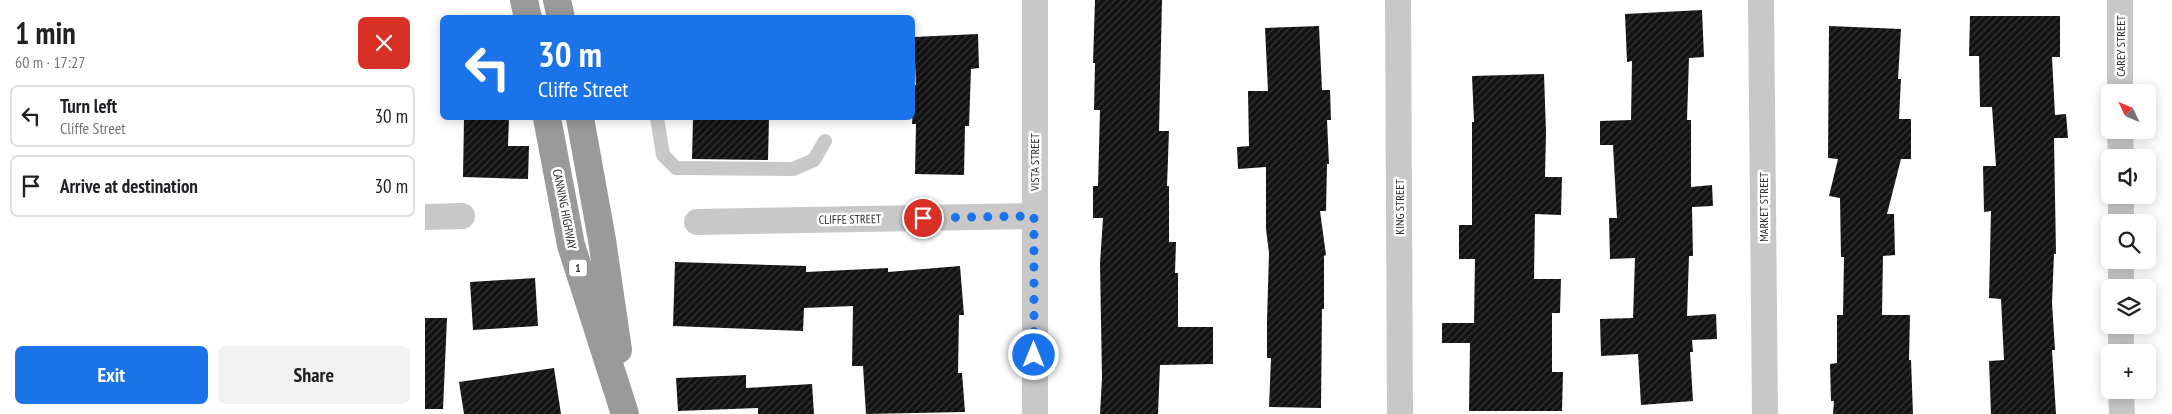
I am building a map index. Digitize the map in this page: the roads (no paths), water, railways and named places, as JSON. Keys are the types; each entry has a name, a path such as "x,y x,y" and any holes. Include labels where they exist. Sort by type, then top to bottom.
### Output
{"highway":[{"path":"525,0 528,15"},
{"path":"557,0 560,15"},
{"name":"CANNING HIGHWAY","path":"547,120 571,245 626,414"},
{"name":"CANNING HIGHWAY","path":"580,120 603,240 626,414"}],"street":[{"name":"VISTA STREET","path":"1035,0 1035,414"},
{"name":"KING STREET","path":"1398,0 1400,414"},
{"name":"MARKET STREET","path":"1761,0 1765,414"},
{"name":"CAREY STREET","path":"2120,0 2120,84"},
{"path":"425,217 462,216"},
{"name":"CLIFFE STREET","path":"697,222 1034,216"},
{"path":"2121,399 2122,414"}],"lane":[{"path":"657,120 663,155 676,168 793,169 814,160 825,141"}]}
